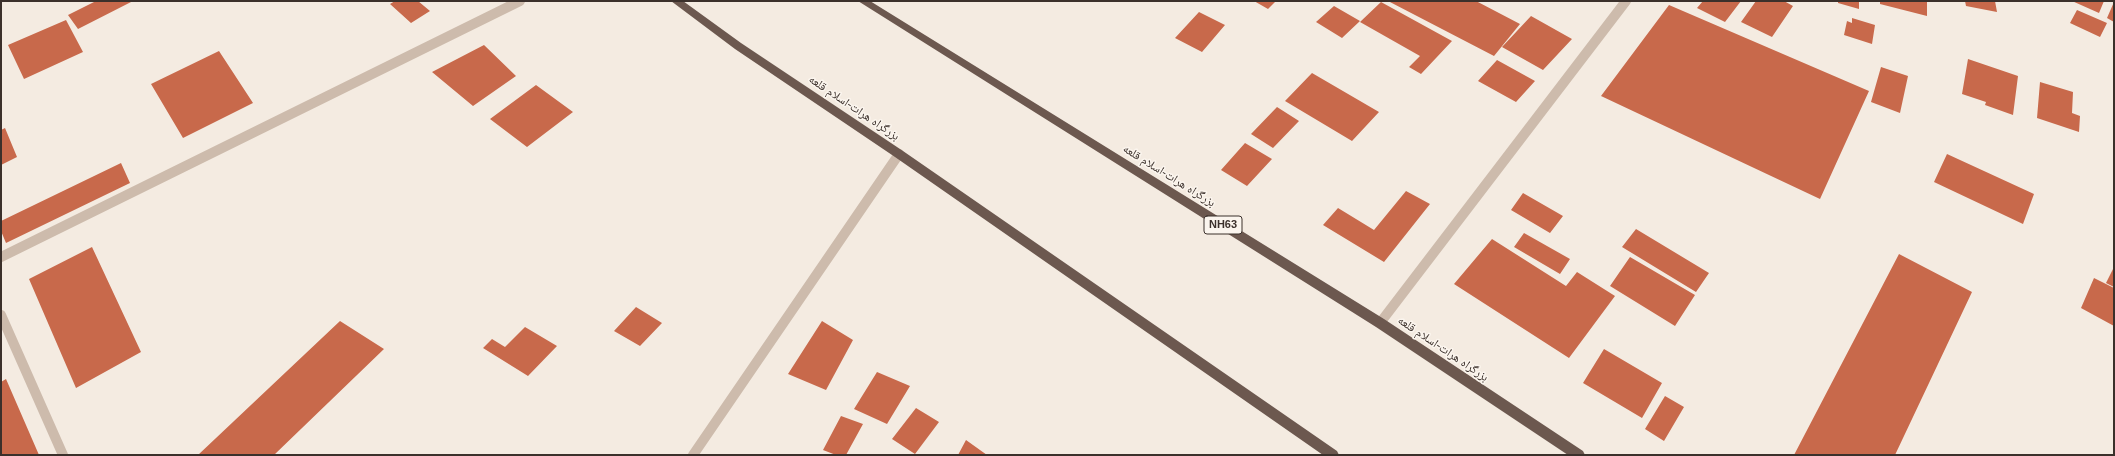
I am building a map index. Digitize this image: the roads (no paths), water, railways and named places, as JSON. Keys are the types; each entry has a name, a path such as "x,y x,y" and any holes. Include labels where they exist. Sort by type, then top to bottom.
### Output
{"highway":[{"name":"بزرگراه هرات-اسلام قلعه","path":"676,1 738,46 899,154 1334,455"},
{"name":"بزرگراه هرات-اسلام قلعه","path":"863,1 1380,323 1579,455"}],"street":[{"path":"1,257 520,1"},
{"path":"1380,323 1626,1"},
{"path":"693,455 899,154"},
{"path":"1,315 63,455"}]}
